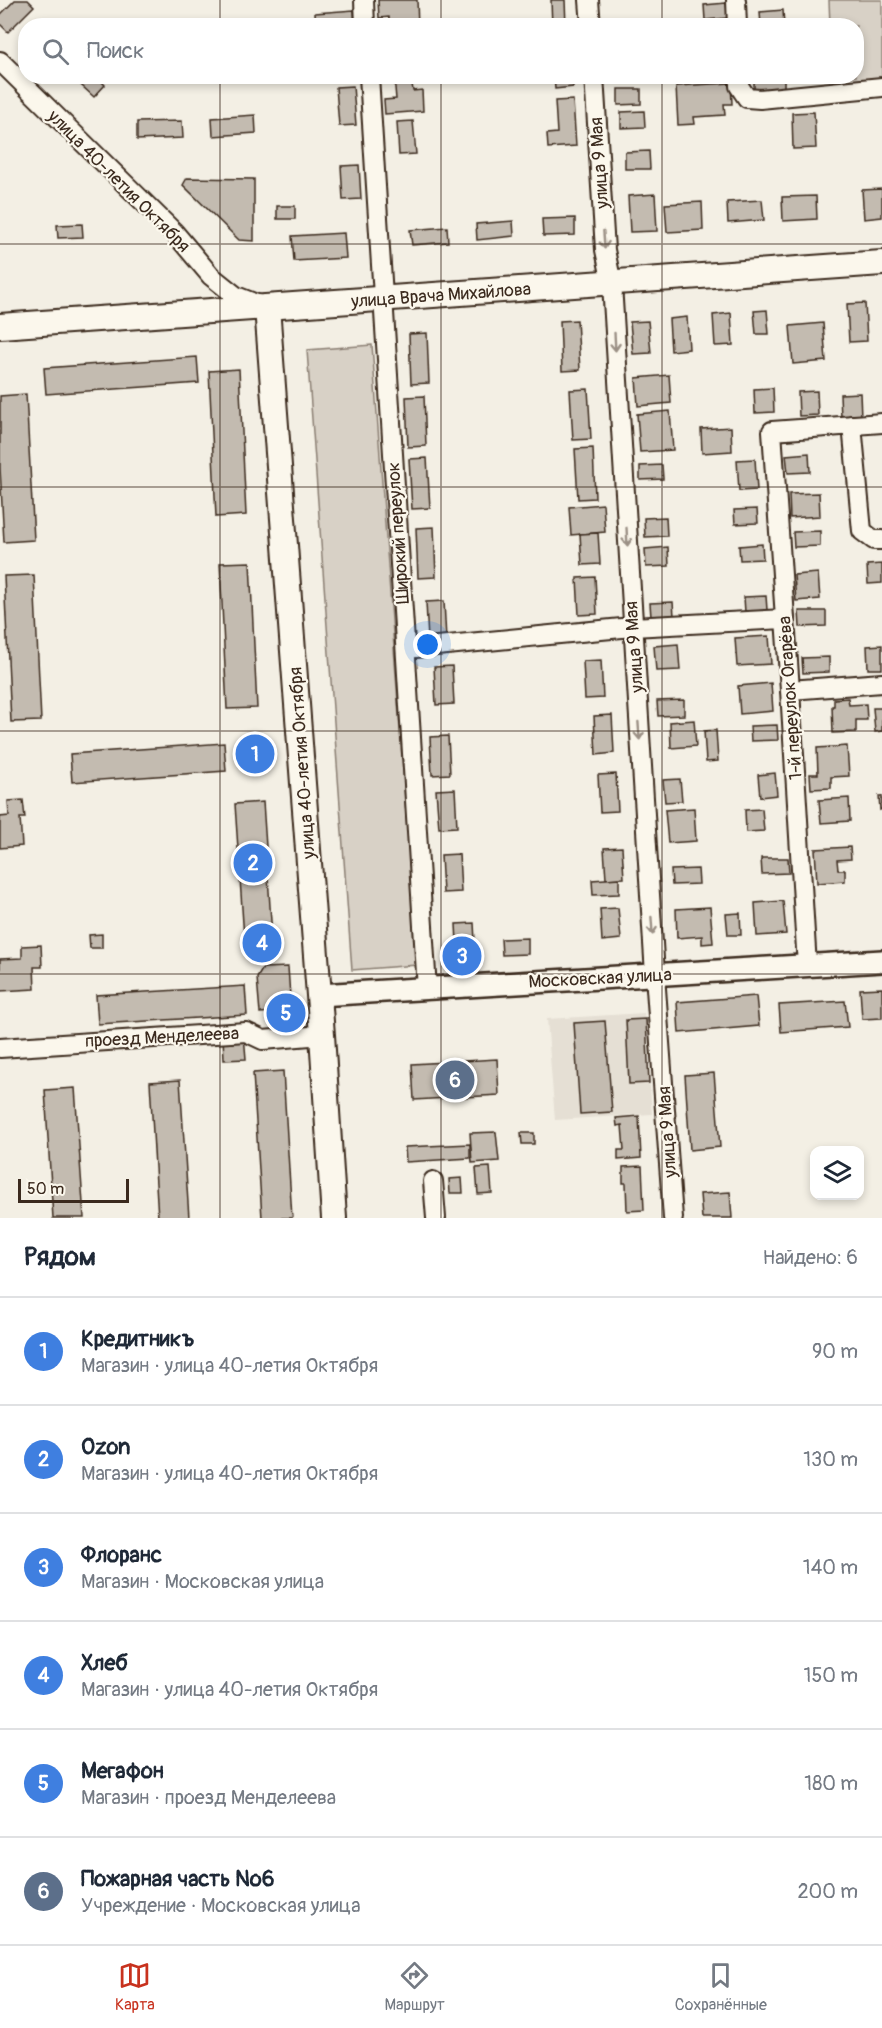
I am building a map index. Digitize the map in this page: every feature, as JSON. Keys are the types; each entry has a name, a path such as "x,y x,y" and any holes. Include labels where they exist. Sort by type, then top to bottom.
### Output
{"main road":[{"name":"улица Врача Михайлова","path":"0,326 882,263"},
{"name":"улица 40-летия Октября","path":"267,307 334,1218"}],"street":[{"path":"364,0 365,18"},
{"path":"589,0 590,18"},
{"path":"736,0 737,18"},
{"name":"улица 40-летия Октября","path":"0,61 18,79"},
{"name":"улица 40-летия Октября","path":"23,84 174,232 211,276 236,296 267,307"},
{"name":"Широкий переулок","path":"370,84 427,989"},
{"name":"улица 9 Мая","path":"595,84 605,250 612,284 632,627 673,1218"},
{"path":"739,84 747,98 760,99 882,87"},
{"path":"882,423 852,425 862,531 874,540 882,540"},
{"name":"1-й переулок Огарёва","path":"807,966 772,431 852,425"},
{"path":"406,649 632,627 785,619"},
{"path":"790,690 882,683"},
{"name":"Московская улица","path":"319,995 882,961"},
{"name":"проезд Менделеева","path":"0,1048 246,1032 263,1040 322,1035"},
{"path":"433,1181 436,1218"}],"shaded area":[{"path":"829,0 882,0 882,84 833,86 833,84 864,84 864,18 830,18"},
{"path":"372,345 417,965 352,970 307,350"},
{"path":"644,1013 652,1114 555,1120 547,1019"}],"building":[{"path":"15,0 28,0 34,6 22,18 18,18 18,22 8,32 0,24 0,15"},
{"path":"378,0 417,0 418,18 379,18"},
{"path":"551,0 565,0 566,18 552,18"},
{"path":"726,3 728,18 705,18 704,5"},
{"path":"354,10 354,18 315,18 315,13"},
{"path":"783,10 784,18 760,18 760,12"},
{"path":"80,84 104,84 94,97"},
{"path":"395,84 412,84 413,91 422,90 423,111 385,114 384,100 396,99"},
{"path":"555,84 573,84 573,87 555,89"},
{"path":"731,84 732,104 724,104 725,115 694,117 695,124 678,125 676,86"},
{"path":"754,84 784,84 784,90 754,92"},
{"path":"353,86 356,125 339,126 336,87"},
{"path":"618,89 641,89 641,104 618,105"},
{"path":"573,100 576,146 548,148 547,134 557,133 555,101"},
{"path":"644,111 645,127 621,128 621,112"},
{"path":"814,112 816,148 793,149 792,113"},
{"path":"255,115 256,133 213,136 212,118"},
{"path":"182,121 183,138 137,140 137,122"},
{"path":"413,121 416,154 399,155 397,122"},
{"path":"649,151 650,169 625,169 625,152"},
{"path":"359,165 361,199 343,200 341,166"},
{"path":"187,178 254,179 254,241 239,240 183,185"},
{"path":"882,189 882,217 864,219 862,190"},
{"path":"655,194 657,231 630,232 628,196"},
{"path":"816,196 817,219 783,221 782,197"},
{"path":"762,200 764,220 728,223 727,202"},
{"path":"702,202 703,230 667,232 665,204"},
{"path":"277,206 295,206 295,219 277,219"},
{"path":"575,218 575,235 543,236 542,219"},
{"path":"513,221 514,236 477,240 476,224"},
{"path":"82,224 83,237 58,238 57,225"},
{"path":"447,227 448,242 412,245 410,230"},
{"path":"344,233 346,258 294,261 292,236"},
{"path":"865,303 867,341 849,342 847,304"},
{"path":"767,310 769,334 756,334 754,311"},
{"path":"731,313 733,345 715,346 713,315"},
{"path":"687,317 689,349 671,351 669,319"},
{"path":"577,320 580,370 562,371 560,321"},
{"path":"648,321 651,353 633,354 630,322"},
{"path":"823,323 826,361 793,364 790,326"},
{"path":"427,333 429,383 411,384 409,334"},
{"path":"197,357 199,383 46,394 44,368"},
{"path":"239,369 246,515 216,517 209,371"},
{"path":"669,375 671,403 638,406 636,378"},
{"path":"773,388 774,412 755,413 754,389"},
{"path":"588,389 591,439 573,440 570,390"},
{"path":"817,391 818,415 799,416 798,392"},
{"path":"860,393 861,417 841,418 840,394"},
{"path":"26,394 34,540 4,542 0,468 0,396"},
{"path":"424,396 426,446 408,447 406,397"},
{"path":"670,411 673,450 640,452 637,414"},
{"path":"731,427 732,451 702,453 701,429"},
{"path":"593,448 595,498 578,499 575,449"},
{"path":"809,453 810,472 788,473 786,455"},
{"path":"427,458 430,508 412,509 409,459"},
{"path":"755,459 757,490 739,491 737,460"},
{"path":"662,465 663,479 640,480 640,466"},
{"path":"819,493 820,516 790,518 789,494"},
{"path":"603,504 605,532 571,535 569,507"},
{"path":"757,509 758,523 735,524 734,510"},
{"path":"666,517 667,536 645,537 644,518"},
{"path":"434,527 436,577 418,578 416,528"},
{"path":"820,531 820,546 794,547 793,532"},
{"path":"598,533 600,564 582,565 580,534"},
{"path":"762,544 763,559 740,560 739,546"},
{"path":"668,547 669,566 646,567 645,549"},
{"path":"250,562 257,708 227,709 220,563"},
{"path":"882,564 882,583 868,584 867,565"},
{"path":"818,573 820,599 796,601 794,575"},
{"path":"34,575 41,721 11,722 4,576"},
{"path":"595,577 597,614 579,615 577,578"},
{"path":"766,596 767,610 745,612 744,597"},
{"path":"444,601 446,639 428,640 426,602"},
{"path":"673,602 674,616 651,617 650,603"},
{"path":"799,611 826,611 826,626 800,627"},
{"path":"769,636 771,664 737,666 735,638"},
{"path":"678,644 680,670 656,671 654,646"},
{"path":"882,645 882,669 868,669 867,646"},
{"path":"829,657 829,672 803,673 802,658"},
{"path":"601,660 603,698 585,699 583,661"},
{"path":"452,666 454,704 436,705 434,667"},
{"path":"771,683 773,711 740,714 738,686"},
{"path":"848,698 849,705 866,704 867,720 856,720 856,732 833,733 834,699"},
{"path":"684,700 684,715 658,716 657,701"},
{"path":"873,708 882,708 882,731 875,732"},
{"path":"612,715 614,753 596,755 594,716"},
{"path":"694,720 696,746 671,748 670,722"},
{"path":"777,725 778,740 751,741 750,726"},
{"path":"716,730 718,761 706,762 704,731"},
{"path":"264,735 267,770 247,772 244,737"},
{"path":"448,736 450,774 432,775 430,737"},
{"path":"224,743 226,771 72,782 70,754"},
{"path":"847,746 849,776 831,777 831,788 811,789 810,774 818,774 817,748"},
{"path":"775,773 777,795 760,797 758,775"},
{"path":"616,774 618,811 600,812 598,775"},
{"path":"680,779 682,801 665,802 663,780"},
{"path":"455,789 457,827 439,828 436,790"},
{"path":"879,796 882,796 882,809 880,810"},
{"path":"849,798 850,821 821,823 819,800"},
{"path":"23,800 25,818 20,818 22,846 0,848 0,817 9,816 8,801"},
{"path":"263,802 273,951 245,953 235,804"},
{"path":"694,808 696,841 668,843 665,810"},
{"path":"762,809 764,831 746,832 745,810"},
{"path":"622,847 624,878 606,879 604,848"},
{"path":"850,847 851,859 837,860 838,870 845,870 845,881 817,883 815,849"},
{"path":"459,854 461,892 443,893 441,855"},
{"path":"761,858 788,858 789,873 762,874"},
{"path":"698,869 699,884 672,885 671,870"},
{"path":"619,878 619,894 593,895 592,880"},
{"path":"783,901 786,934 757,936 755,903"},
{"path":"710,907 713,943 702,944 702,936 677,938 676,909"},
{"path":"618,908 621,939 602,941 600,909"},
{"path":"740,913 741,935 728,935 726,914"},
{"path":"474,923 476,960 458,961 456,924"},
{"path":"102,934 102,948 90,948 89,935"},
{"path":"528,938 528,954 502,955 501,939"},
{"path":"41,945 42,967 34,967 35,989 0,991 0,959 22,958 22,946"},
{"path":"288,967 291,1011 260,1013 257,978 263,968"},
{"path":"245,986 247,1015 98,1024 96,995"},
{"path":"882,988 882,1018 862,1019 860,989"},
{"path":"756,996 759,1026 679,1033 677,1002"},
{"path":"845,1001 848,1027 781,1032 779,1005"},
{"path":"646,1019 649,1083 629,1084 626,1020"},
{"path":"605,1021 612,1112 580,1114 574,1023"},
{"path":"244,1035 246,1059 224,1060 223,1036"},
{"path":"497,1059 499,1095 414,1100 412,1064"},
{"path":"283,1071 292,1218 262,1218 253,1073"},
{"path":"714,1073 720,1147 690,1150 685,1075"},
{"path":"180,1080 189,1218 158,1218 150,1082"},
{"path":"75,1088 84,1218 53,1218 45,1090"},
{"path":"639,1116 641,1158 618,1160 618,1150 624,1150 622,1125 617,1126 616,1118"},
{"path":"496,1132 499,1161 472,1163 470,1133"},
{"path":"521,1133 534,1133 534,1144 522,1144"},
{"path":"470,1144 470,1158 406,1162 405,1147"},
{"path":"642,1166 644,1210 627,1211 623,1167"},
{"path":"490,1167 492,1193 478,1194 476,1168"},
{"path":"462,1178 463,1193 450,1193 449,1179"},
{"path":"730,1192 732,1218 702,1218 700,1194"}],"place":[{"name":"Кредитникъ","path":"255,754"},
{"name":"Ozon","path":"253,863"},
{"name":"Хлеб","path":"262,943"},
{"name":"Флоранс","path":"462,956"},
{"name":"Мегафон","path":"286,1013"},
{"name":"Пожарная часть №6","path":"455,1080"}]}
